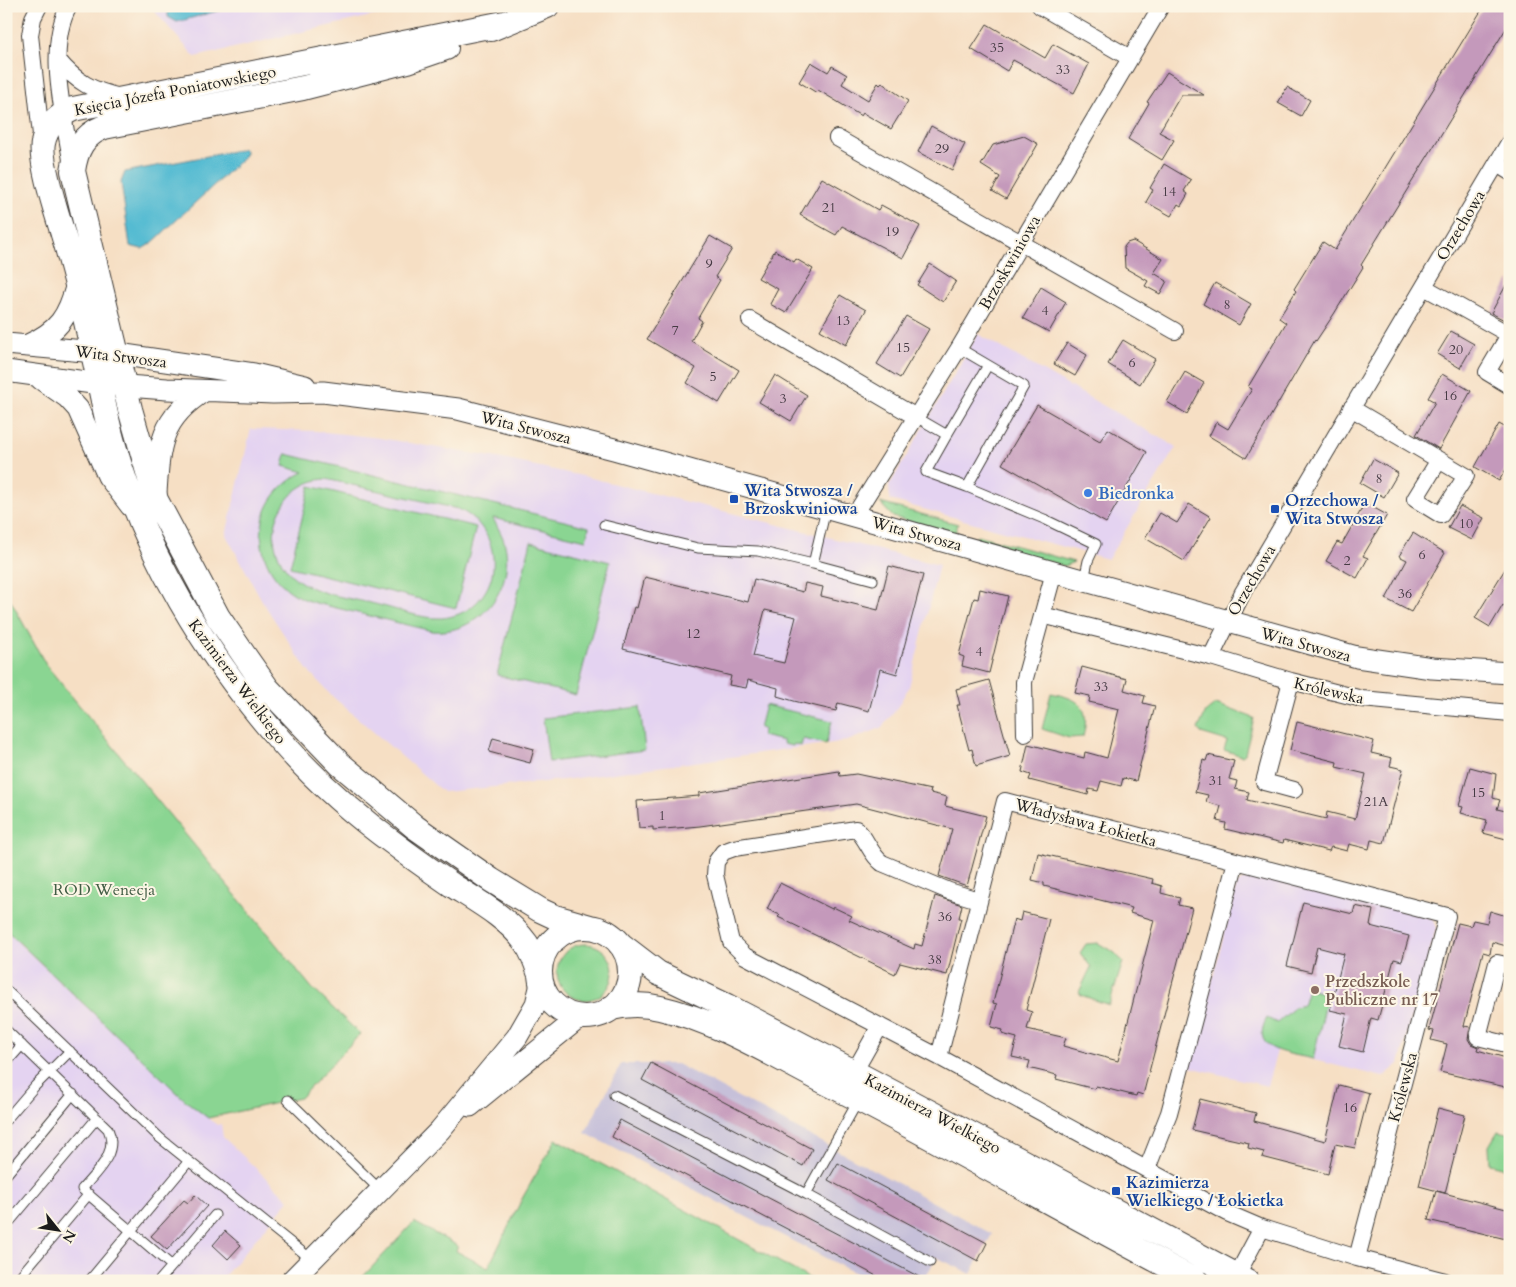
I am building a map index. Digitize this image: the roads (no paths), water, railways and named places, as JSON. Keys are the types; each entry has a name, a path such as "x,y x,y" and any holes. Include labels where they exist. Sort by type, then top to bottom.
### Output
{"main road":[{"name":"Księcia Józefa Poniatowskiego","path":"104,127 303,88 398,64 462,42 547,6"},
{"name":"Księcia Józefa Poniatowskiego","path":"42,146 46,132 62,118 127,99 504,23"},
{"path":"104,127 93,132 82,142 76,153 73,171 118,354"},
{"path":"42,146 48,180 77,284 93,352"},
{"name":"Kazimierza Wielkiego","path":"93,352 114,445 147,507 218,617 267,688 340,764 415,827 491,880 555,917 590,927"},
{"name":"Kazimierza Wielkiego","path":"118,354 126,385 147,507 178,598 204,640 279,739 351,810 394,844 480,903 513,929 526,943 540,978"},
{"path":"590,927 602,930 620,944 628,960 629,978 626,989 611,1008 589,1016 578,1016 560,1009 546,996 540,978 541,959 554,938 565,931 590,927"},
{"name":"Kazimierza Wielkiego","path":"620,944 658,973 727,1006 854,1072 1242,1278"},
{"name":"Kazimierza Wielkiego","path":"611,1008 635,1004 660,1008 688,1016 741,1039 859,1099 1196,1281"}],"street":[{"path":"39,6 33,18 30,35 33,79 42,146"},
{"path":"69,6 61,21 58,35 58,60 62,118 73,171"},
{"path":"1040,6 1130,58"},
{"name":"Brzoskwiniowa","path":"854,516 959,348 1161,6"},
{"path":"58,60 69,73 90,88 127,99"},
{"path":"33,79 48,109 81,128 104,127"},
{"path":"837,138 1019,244 1175,331"},
{"name":"Orzechowa","path":"1227,622 1351,408 1424,287 1503,168 1510,141"},
{"path":"28,345 43,338 62,322 68,313 77,284"},
{"path":"1424,287 1510,335 1487,372 1510,386"},
{"path":"750,320 916,417"},
{"name":"Wita Stwosza","path":"6,344 118,354 262,375 324,392"},
{"name":"Wita Stwosza","path":"6,371 100,384 204,391 324,392 458,410 614,449 1084,580 1227,622 1380,662 1510,672"},
{"path":"34,375 54,387 78,409 108,476 147,507 161,442 166,428 177,412 188,401 204,391"},
{"path":"1351,408 1439,460"},
{"path":"1025,734 1023,690 1054,572"},
{"name":"Królewska","path":"1042,615 1211,657 1291,681 1362,699 1510,714"},
{"path":"1211,657 1227,622"},
{"path":"1291,681 1264,782 1294,790"},
{"name":"Władysława Łokietka","path":"939,1057 1005,801 1447,916"},
{"path":"978,900 949,891 882,863 875,857 862,834 856,829 734,848 723,852 716,862 715,875 731,942 744,956 939,1057 1227,1213 1262,1228 1357,1258 1445,1281"},
{"path":"1146,1168 1169,1113 1236,861"},
{"name":"Królewska","path":"1357,1258 1447,916"},
{"path":"1510,966 1497,963 1478,1037 1510,1045"},
{"path":"291,1281 440,1130 516,1037 536,1004 540,978"},
{"path":"440,1130 509,1076 568,1026 589,1016"},
{"path":"854,1072 880,1026"},
{"path":"1242,1278 1262,1228"}],"lane":[{"path":"959,348 1024,386 967,487"},
{"path":"988,365 926,472 1044,518 1096,544 1088,561 1084,580"},
{"path":"916,417 947,435"},
{"path":"813,564 826,509"},
{"path":"604,525 698,548 758,551 873,580"},
{"path":"6,990 160,1138 311,1259"},
{"path":"6,1030 108,1129 112,1138 112,1148 108,1157 82,1188 172,1266"},
{"path":"6,1063 22,1045"},
{"path":"6,1120 70,1051"},
{"path":"6,1175 74,1094"},
{"path":"614,1094 806,1194 930,1262"},
{"path":"806,1194 859,1099"},
{"path":"288,1100 380,1190"},
{"path":"6,1226 97,1118"},
{"path":"89,1281 189,1161"},
{"path":"16,1281 89,1194"},
{"path":"159,1281 215,1215"}],"water":[{"path":"168,6 235,6 177,22 168,17"},
{"path":"244,149 246,153 243,158 152,243 142,249 130,246 121,182 125,172"}],"place":[{"name":"Biedronka","path":"1088,493"},
{"name":"Wita Stwosza / Brzoskwiniowa","path":"734,499"},
{"name":"Orzechowa / Wita Stwosza","path":"1275,509"},
{"name":"Przedszkole Publiczne nr 17","path":"1315,990"},
{"name":"Kazimierza Wielkiego / Łokietka","path":"1116,1191"}],"park label":[{"name":"ROD Wenecja","path":"104,889"}]}
